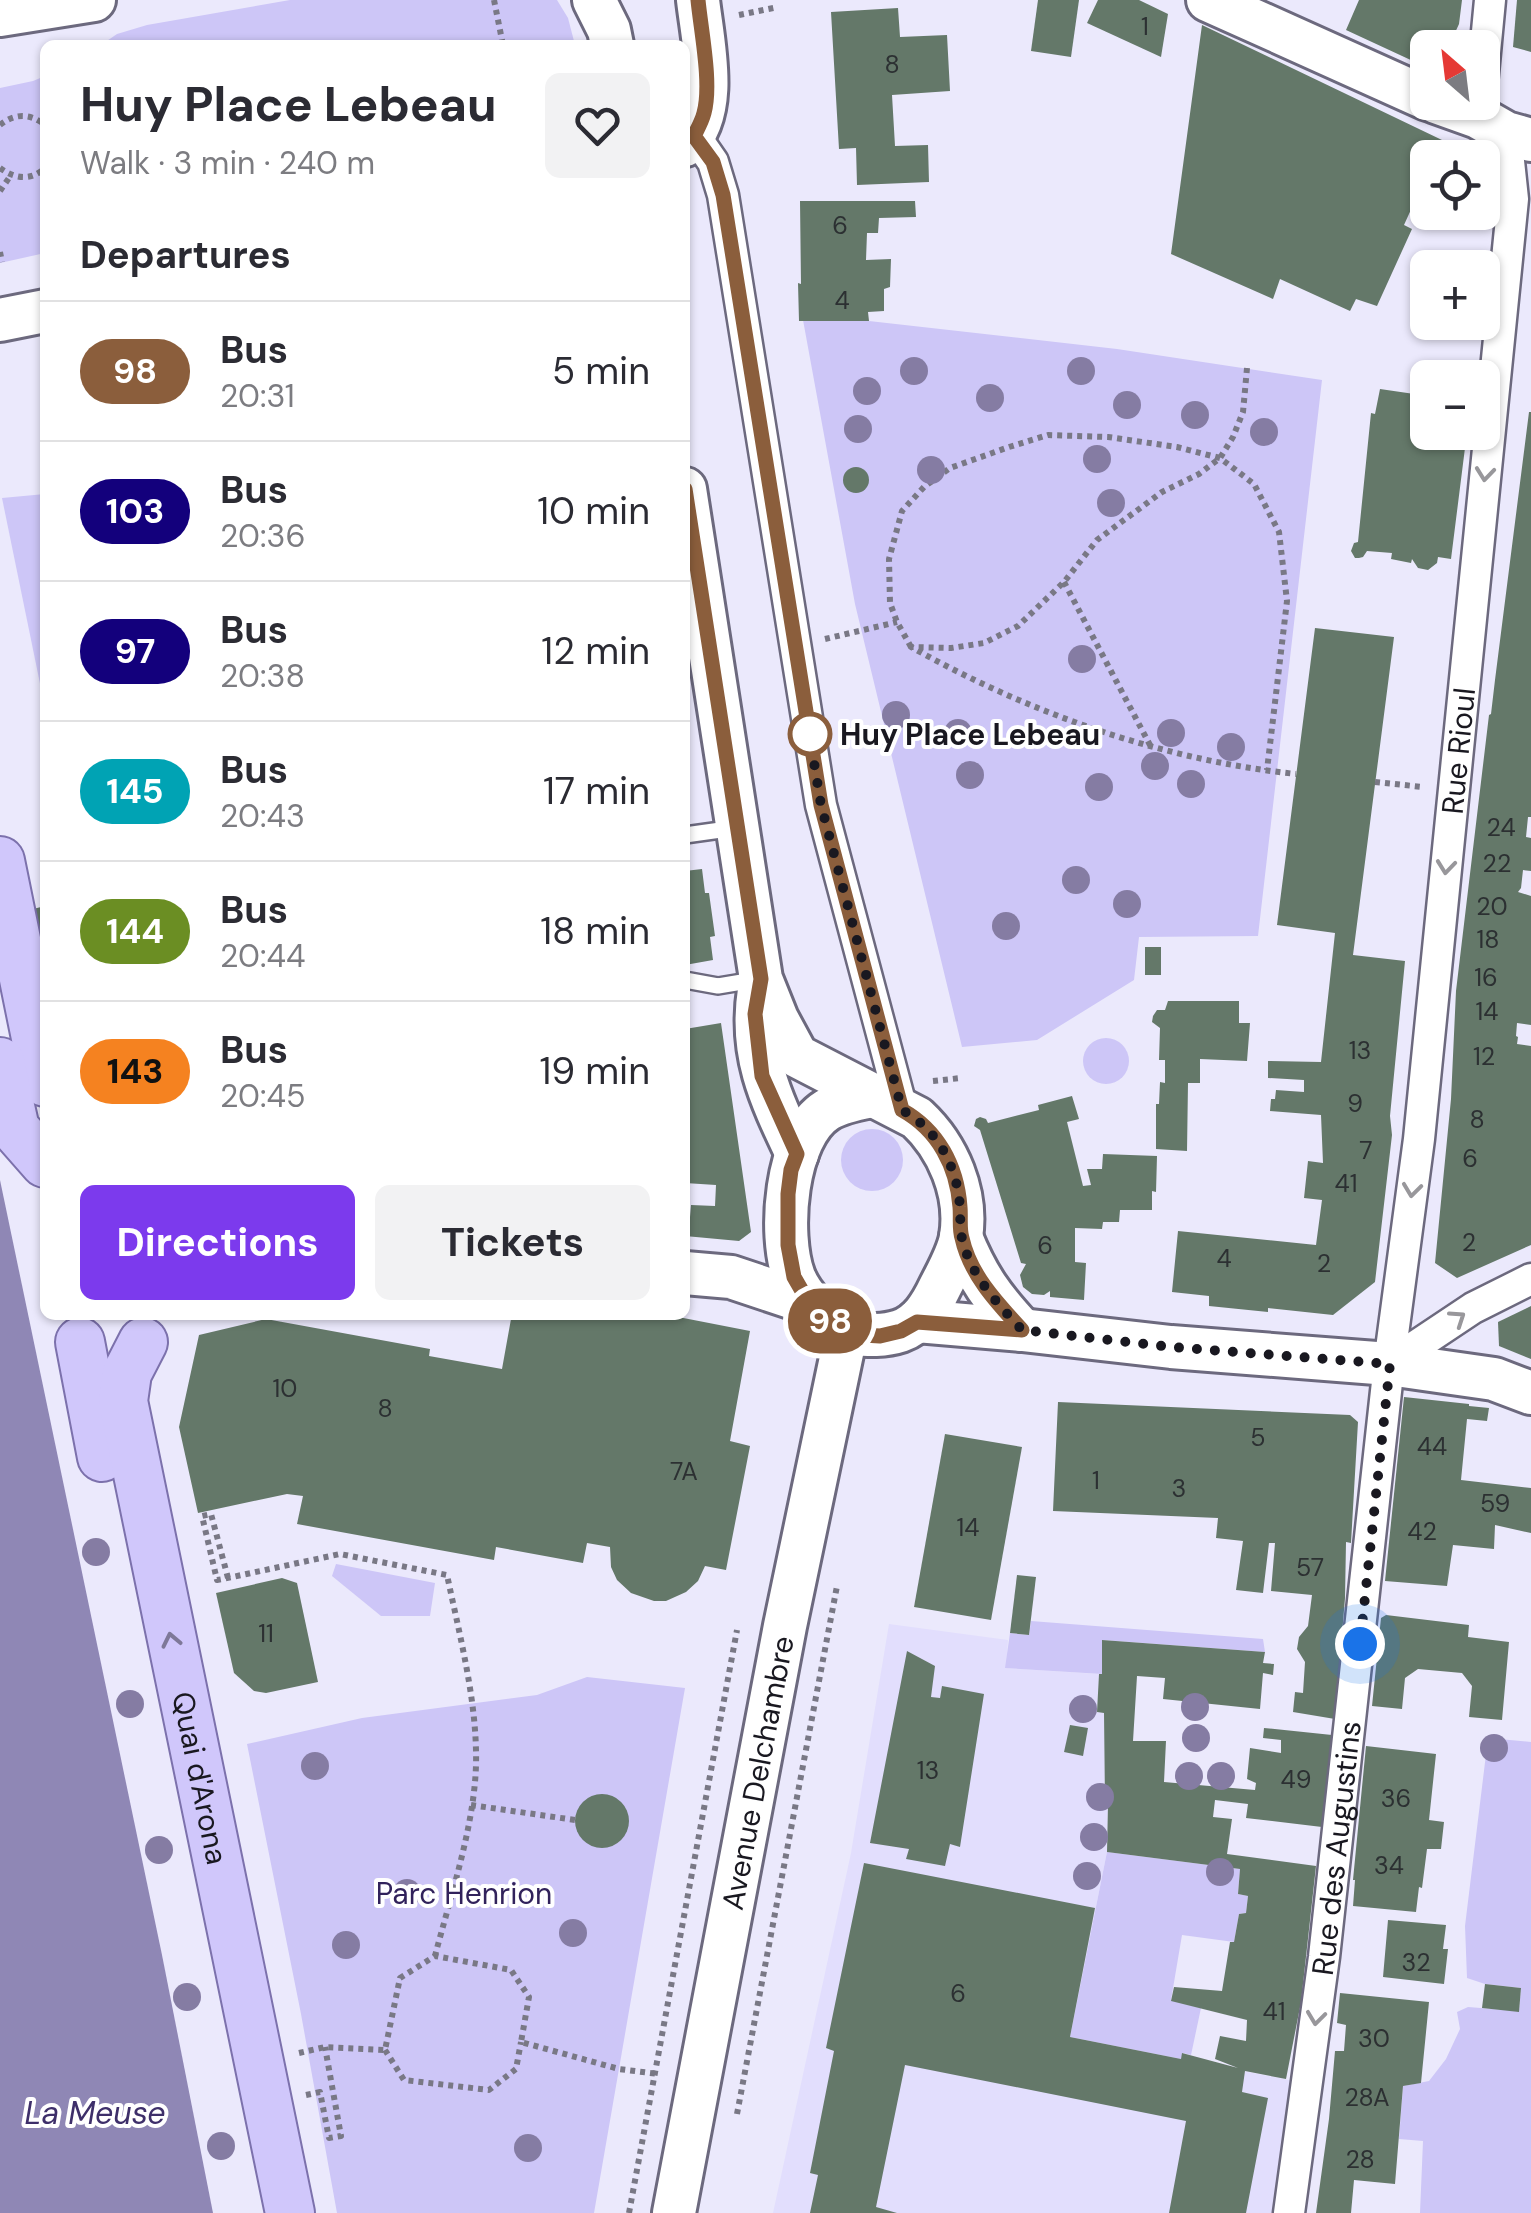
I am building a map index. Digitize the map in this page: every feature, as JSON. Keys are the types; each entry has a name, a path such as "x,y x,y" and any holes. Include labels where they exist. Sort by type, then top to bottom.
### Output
{"main road":[{"path":"0,861 40,1057"},
{"path":"0,1062 14,1129 40,1158"},
{"path":"68,1329 100,1350 122,1350 155,1329"},
{"name":"Quai d'Arona","path":"68,1329 130,1597 260,2213"},
{"name":"Quai d'Arona","path":"155,1329 127,1373 122,1401 290,2213"}],"street":[{"path":"0,15 94,0"},
{"path":"594,0 611,40"},
{"path":"1208,0 1410,91"},
{"name":"Rue Rioul","path":"1490,0 1492,30"},
{"path":"711,9 704,49 704,117 690,140 713,162 723,195 821,805 902,1096 943,1147 958,1185 961,1236 973,1268 1022,1330"},
{"name":"Rue Rioul","path":"1390,1364 1419,1139 1513,200 1497,120"},
{"path":"0,320 40,312"},
{"path":"690,520 761,979 797,1056 902,1096"},
{"path":"761,979 755,1014 762,1076 797,1154"},
{"path":"902,1096 845,1102 826,1110 809,1127 791,1170 788,1194 788,1245 794,1277 809,1303 846,1334 880,1336 901,1331 917,1322 931,1305 961,1236"},
{"path":"731,1277 788,1245"},
{"path":"690,1273 731,1277 809,1303"},
{"path":"1390,1364 1473,1308 1531,1279"},
{"path":"917,1322 1390,1364 1494,1379 1531,1394"},
{"name":"Avenue Delchambre","path":"674,2213 785,1626 846,1334"},
{"name":"Rue des Augustins","path":"1288,2213 1324,1957 1390,1364"}],"lane":[{"path":"690,834 739,828"},
{"path":"690,981 718,986 761,979"}],"path":[{"path":"494,0 503,40"},
{"path":"711,9 778,7"},
{"path":"0,125 20,116 40,122"},
{"path":"0,168 22,178 40,171"},
{"path":"0,190 11,175"},
{"path":"0,252 2,262"},
{"path":"911,647 950,648 984,643 1018,626 1064,582 1097,540 1162,492 1199,474 1220,458 1243,412 1247,368"},
{"path":"1267,770 1287,601 1278,532 1254,484 1220,458 1108,437 1048,436 950,468 924,487 902,511 889,559 890,603 911,647 1058,716 1152,748 1267,770 1296,774"},
{"path":"1064,582 1152,748"},
{"path":"794,646 897,622"},
{"path":"1376,782 1454,790"},
{"path":"902,1096 961,1078"},
{"path":"228,1578 212,1514 202,1516 217,1580 228,1578 340,1554 448,1576 476,1752 472,1805 435,1956"},
{"path":"736,2116 840,1570"},
{"path":"629,2213 737,1630"},
{"path":"472,1805 575,1820"},
{"path":"435,1956 511,1970 529,1998 516,2069 490,2090 404,2080 385,2050 400,1978 435,1956"},
{"path":"521,2042 619,2069 698,2080"},
{"path":"298,2096 320,2092 328,2138 341,2136 325,2048"},
{"path":"307,2050 385,2050"}],"shaded area":[{"path":"889,1624 1008,1640 1006,1668 1099,1674 1097,1712 1104,1713 1107,1852 1070,2037 1294,2081 1278,2213 773,2213 851,1853"}],"green space":[{"path":"290,0 557,0 568,18 574,40 108,40 147,25"},
{"path":"40,78 40,254 0,263 0,88"},
{"path":"803,320 869,321 1117,349 1322,380 1258,936 1139,937 1134,980 1037,1040 962,1047 855,604"},
{"path":"40,494 40,684 2,498"},
{"path":"1106,1038 1122,1045 1129,1061 1122,1077 1106,1084 1090,1077 1083,1061 1090,1045"},
{"path":"872,1129 894,1138 903,1160 894,1182 872,1191 850,1182 841,1160 850,1138"},
{"path":"336,1564 435,1583 430,1616 381,1616 332,1576"},
{"path":"1031,1621 1263,1639 1265,1652 1103,1640 1102,1674 1005,1668 1010,1633 1029,1635"},
{"name":"Parc Henrion","path":"587,1677 685,1688 594,2213 337,2213 247,1744 362,1718 537,1695"},
{"path":"1488,1738 1531,1742 1531,2213 1420,2213 1423,2141 1399,2139 1403,2086 1429,2081 1446,2059 1460,2029 1457,2012 1468,2007 1519,2011 1521,1988 1467,1978 1465,1926"},
{"path":"1107,1852 1240,1869 1238,1894 1248,1896 1246,1913 1239,1914 1234,1942 1182,1935 1171,2000 1201,2008 1191,2055 1183,2053 1181,2059 1070,2037"}],"water":[{"name":"La Meuse","path":"0,1180 162,1955 213,2213 0,2213"}],"building":[{"path":"1038,0 1079,0 1071,57 1031,51"},
{"path":"1098,0 1139,0 1168,14 1161,57 1087,23"},
{"path":"1359,0 1462,0 1456,30 1410,30 1410,60 1346,30"},
{"path":"1517,0 1531,0 1531,52 1513,47"},
{"path":"898,8 900,37 947,35 950,91 892,95 895,146 928,145 929,182 857,185 856,148 839,149 831,12"},
{"path":"1202,25 1442,140 1410,140 1410,212 1404,225 1412,230 1377,306 1356,299 1350,311 1280,279 1273,299 1171,254"},
{"path":"800,201 915,201 916,217 879,218 878,233 867,233 866,260 891,259 884,311 868,312 869,321 799,321"},
{"path":"1380,389 1410,393 1410,450 1465,450 1451,559 1438,557 1428,570 1418,568 1412,559 1411,563 1391,559 1392,553 1367,551 1363,557 1355,558 1351,551 1358,542 1371,413 1375,414"},
{"path":"1529,412 1531,817 1526,837 1531,838 1531,871 1523,870 1518,892 1531,896 1531,1025 1517,1023 1516,1036 1517,1044 1531,1046 1531,1245 1457,1278 1435,1263 1451,1099 1456,991"},
{"path":"856,467 865,471 869,480 865,489 856,493 847,489 843,480 847,471"},
{"path":"1315,628 1394,637 1353,955 1405,961 1390,1116 1392,1135 1375,1282 1333,1315 1209,1306 1209,1296 1172,1292 1178,1231 1316,1245 1322,1200 1304,1198 1308,1161 1323,1163 1321,1115 1270,1111 1276,1090 1304,1092 1304,1080 1268,1078 1268,1061 1321,1062 1335,933 1277,925"},
{"path":"702,869 715,936 710,937 713,960 690,964 690,870"},
{"path":"40,907 40,934 33,909"},
{"path":"1145,947 1161,947 1161,975 1145,975"},
{"path":"1168,1001 1239,1001 1239,1023 1250,1023 1247,1061 1200,1059 1200,1083 1188,1083 1187,1151 1156,1149 1156,1104 1160,1082 1165,1083 1165,1060 1159,1060 1160,1028 1152,1022 1157,1010 1165,1010"},
{"path":"721,1023 751,1232 739,1241 690,1236 691,1205 715,1206 716,1185 690,1183 690,1028"},
{"path":"1072,1096 1079,1119 1067,1122 1083,1186 1091,1185 1087,1169 1102,1169 1103,1154 1157,1156 1152,1210 1120,1210 1119,1222 1103,1222 1102,1229 1075,1228 1075,1262 1086,1263 1084,1300 1050,1297 1050,1291 1032,1294 1023,1287 1020,1275 1026,1264 1021,1263 980,1130 974,1126 980,1117 988,1123 1039,1110 1038,1105"},
{"path":"1531,1306 1531,1359 1499,1346 1498,1322"},
{"path":"690,1319 750,1331 730,1441 750,1446 726,1570 705,1566 698,1581 686,1592 666,1601 654,1601 631,1593 617,1580 611,1567 610,1547 587,1543 583,1563 496,1547 494,1560 297,1524 303,1496 287,1494 198,1513 179,1427 199,1335 271,1320 430,1349 429,1356 502,1369 511,1320"},
{"path":"1404,1397 1489,1408 1487,1421 1467,1419 1461,1480 1531,1488 1531,1533 1495,1525 1494,1549 1453,1545 1447,1586 1385,1581"},
{"path":"1058,1402 1350,1415 1358,1422 1335,1719 1293,1712 1295,1692 1303,1693 1305,1662 1297,1649 1299,1637 1308,1626 1312,1595 1271,1591 1275,1543 1269,1543 1263,1593 1236,1590 1243,1541 1216,1538 1218,1518 1053,1511"},
{"path":"945,1434 1022,1447 991,1620 914,1607"},
{"path":"1017,1575 1036,1577 1029,1635 1010,1633"},
{"path":"282,1578 297,1583 318,1682 266,1693 254,1691 234,1673 216,1593"},
{"path":"1386,1615 1469,1625 1468,1637 1509,1642 1502,1720 1469,1717 1472,1686 1462,1673 1418,1669 1405,1678 1402,1709 1372,1706 1381,1618"},
{"path":"1102,1640 1265,1652 1263,1663 1274,1664 1273,1675 1263,1673 1260,1709 1163,1699 1165,1678 1137,1676 1133,1741 1166,1741 1164,1782 1255,1790 1256,1783 1247,1779 1250,1748 1281,1753 1281,1740 1263,1738 1264,1728 1332,1735 1322,1827 1246,1818 1248,1804 1215,1800 1213,1817 1232,1819 1227,1854 1316,1866 1301,2002 1286,2079 1245,2071 1242,2092 1268,2098 1246,2213 1169,2213 1186,2121 905,2065 876,2207 897,2213 810,2213 818,2175 810,2173 834,2051 826,2048 864,1863 1095,1908 1070,2037 1181,2059 1182,2053 1238,2068 1215,2059 1220,2036 1246,2041 1247,2020 1171,2001 1174,1987 1222,1991 1230,1942 1234,1942 1239,1914 1246,1913 1248,1896 1238,1894 1240,1869 1107,1852 1104,1713 1097,1712"},
{"path":"907,1651 935,1666 931,1697 940,1698 942,1686 984,1694 960,1847 950,1844 945,1866 906,1859 909,1849 870,1843"},
{"path":"1070,1725 1088,1728 1083,1756 1064,1752"},
{"path":"1366,1746 1436,1754 1429,1820 1444,1822 1441,1849 1427,1849 1416,1912 1353,1906"},
{"path":"602,1794 621,1802 629,1821 621,1840 602,1848 583,1840 575,1821 583,1802"},
{"path":"1388,1920 1446,1925 1444,1984 1383,1977"},
{"path":"1485,1984 1521,1988 1519,2012 1482,2008"},
{"path":"1340,1993 1429,2002 1421,2083 1403,2086 1395,2184 1354,2180 1351,2213 1316,2213 1335,2051 1344,2051 1346,2025 1337,2023"}],"bus line":[{"name":"98","path":"690,520 761,979 755,1014 762,1076 797,1154 788,1194 788,1245 794,1277 809,1303 846,1334 880,1336 917,1322 1022,1330 973,1268 961,1236 958,1185 943,1147 917,1118 902,1110 821,805 723,195 713,162 694,136 704,117 706,102 698,0"}],"place":[{"name":"Huy Place Lebeau","path":"810,734"}],"route":[{"path":"810,734 821,805 902,1110 917,1118 943,1147 958,1185 961,1236 973,1268 1022,1330 1171,1347 1390,1364 1360,1644"}]}
